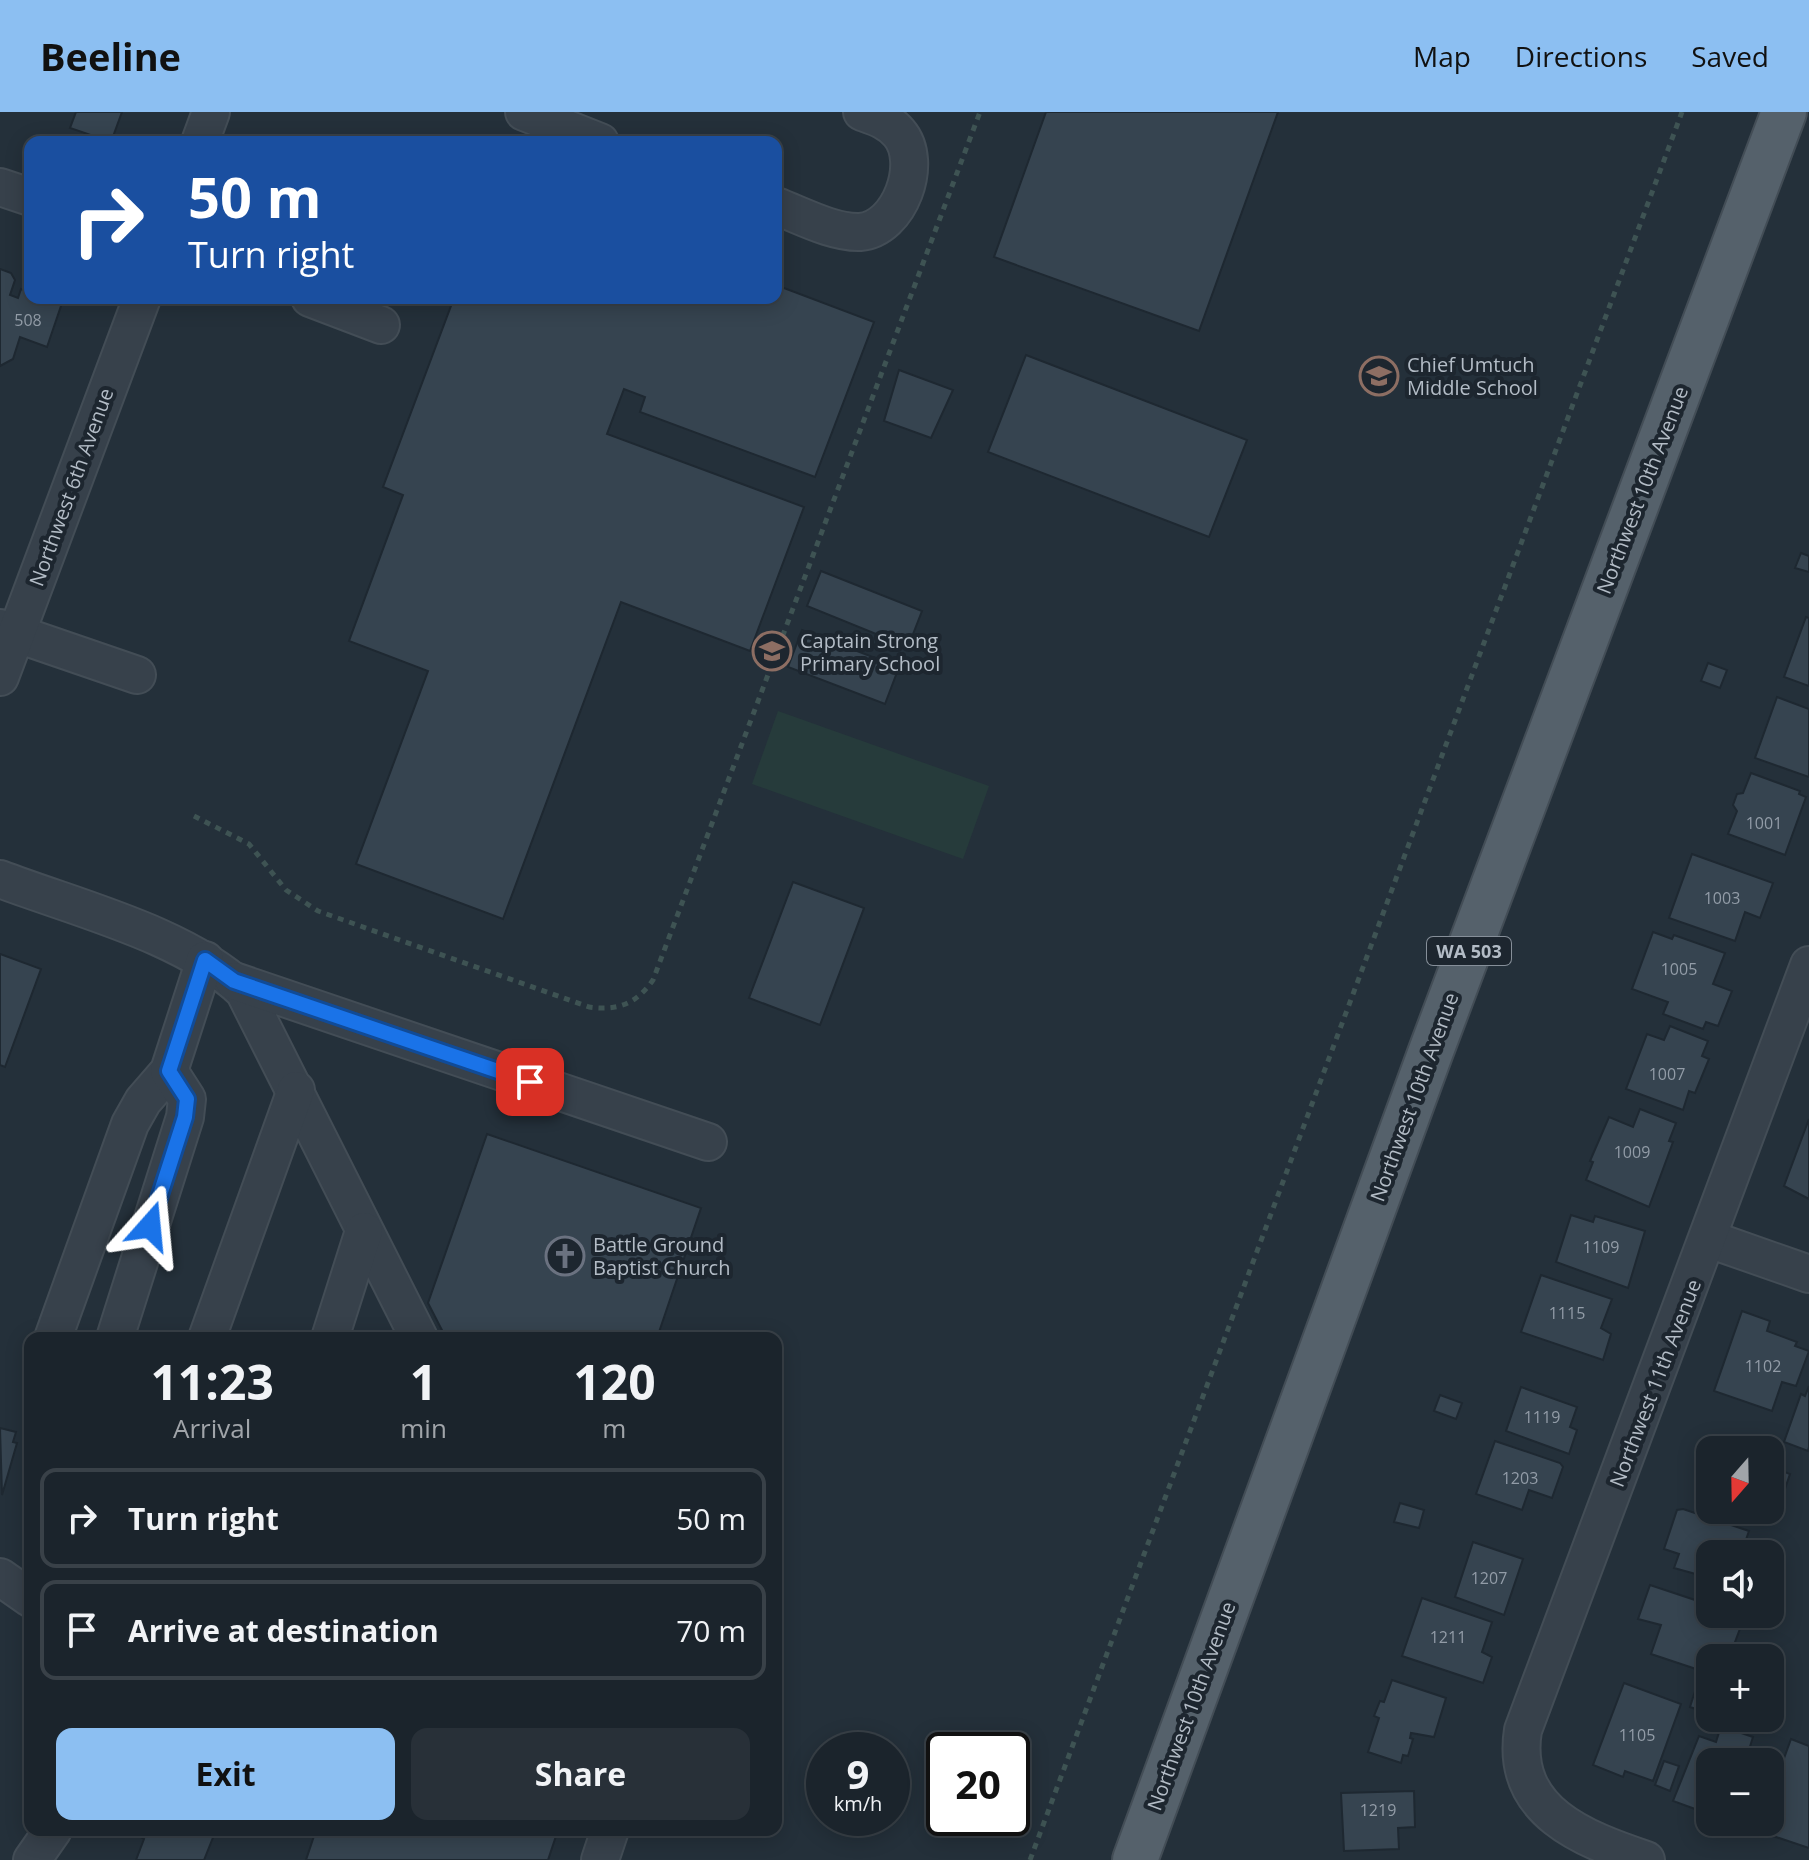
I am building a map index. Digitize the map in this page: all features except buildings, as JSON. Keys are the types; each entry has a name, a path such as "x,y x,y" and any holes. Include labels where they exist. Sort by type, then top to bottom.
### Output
{"main road":[{"name":"Northwest 10th Avenue","path":"1135,1860 1431,1051 1784,112"}],"street":[{"path":"202,136 211,112"},
{"path":"524,112 585,136"},
{"path":"782,208 838,228 860,232 879,226 894,212 909,175 910,153 901,135 887,121 862,112"},
{"path":"0,187 24,195"},
{"name":"Northwest 6th Avenue","path":"0,677 8,630 140,304"},
{"path":"326,304 381,325"},
{"path":"8,630 137,675"},
{"path":"0,879 205,960 244,991 416,1332"},
{"path":"55,1332 130,1124 143,1101 169,1071 205,960"},
{"name":"Northwest 11th Avenue","path":"1646,1860 1567,1829 1541,1801 1522,1758 1523,1730 1809,965"},
{"path":"234,981 708,1142"},
{"path":"117,1332 185,1117 187,1099 169,1071"},
{"path":"209,1332 296,1090"},
{"path":"332,1332 364,1231"},
{"path":"1709,1239 1809,1274"},
{"path":"0,1577 24,1594"},
{"path":"32,1860 49,1836"},
{"path":"600,1860 608,1836"}],"path":[{"path":"194,816 249,844 286,890 318,911 589,1007 610,1010 643,995 659,965 980,112"},
{"path":"1030,1860 1682,112"}],"green space":[{"path":"778,711 989,786 963,859 752,784"}],"place":[{"name":"Chief Umtuch Middle School","path":"1379,376"},
{"name":"Captain Strong Primary School","path":"772,651"},
{"name":"Battle Ground Baptist Church","path":"565,1256"}],"route":[{"path":"150,1226 185,1117 187,1099 169,1071 205,960 234,981 530,1082"}]}
